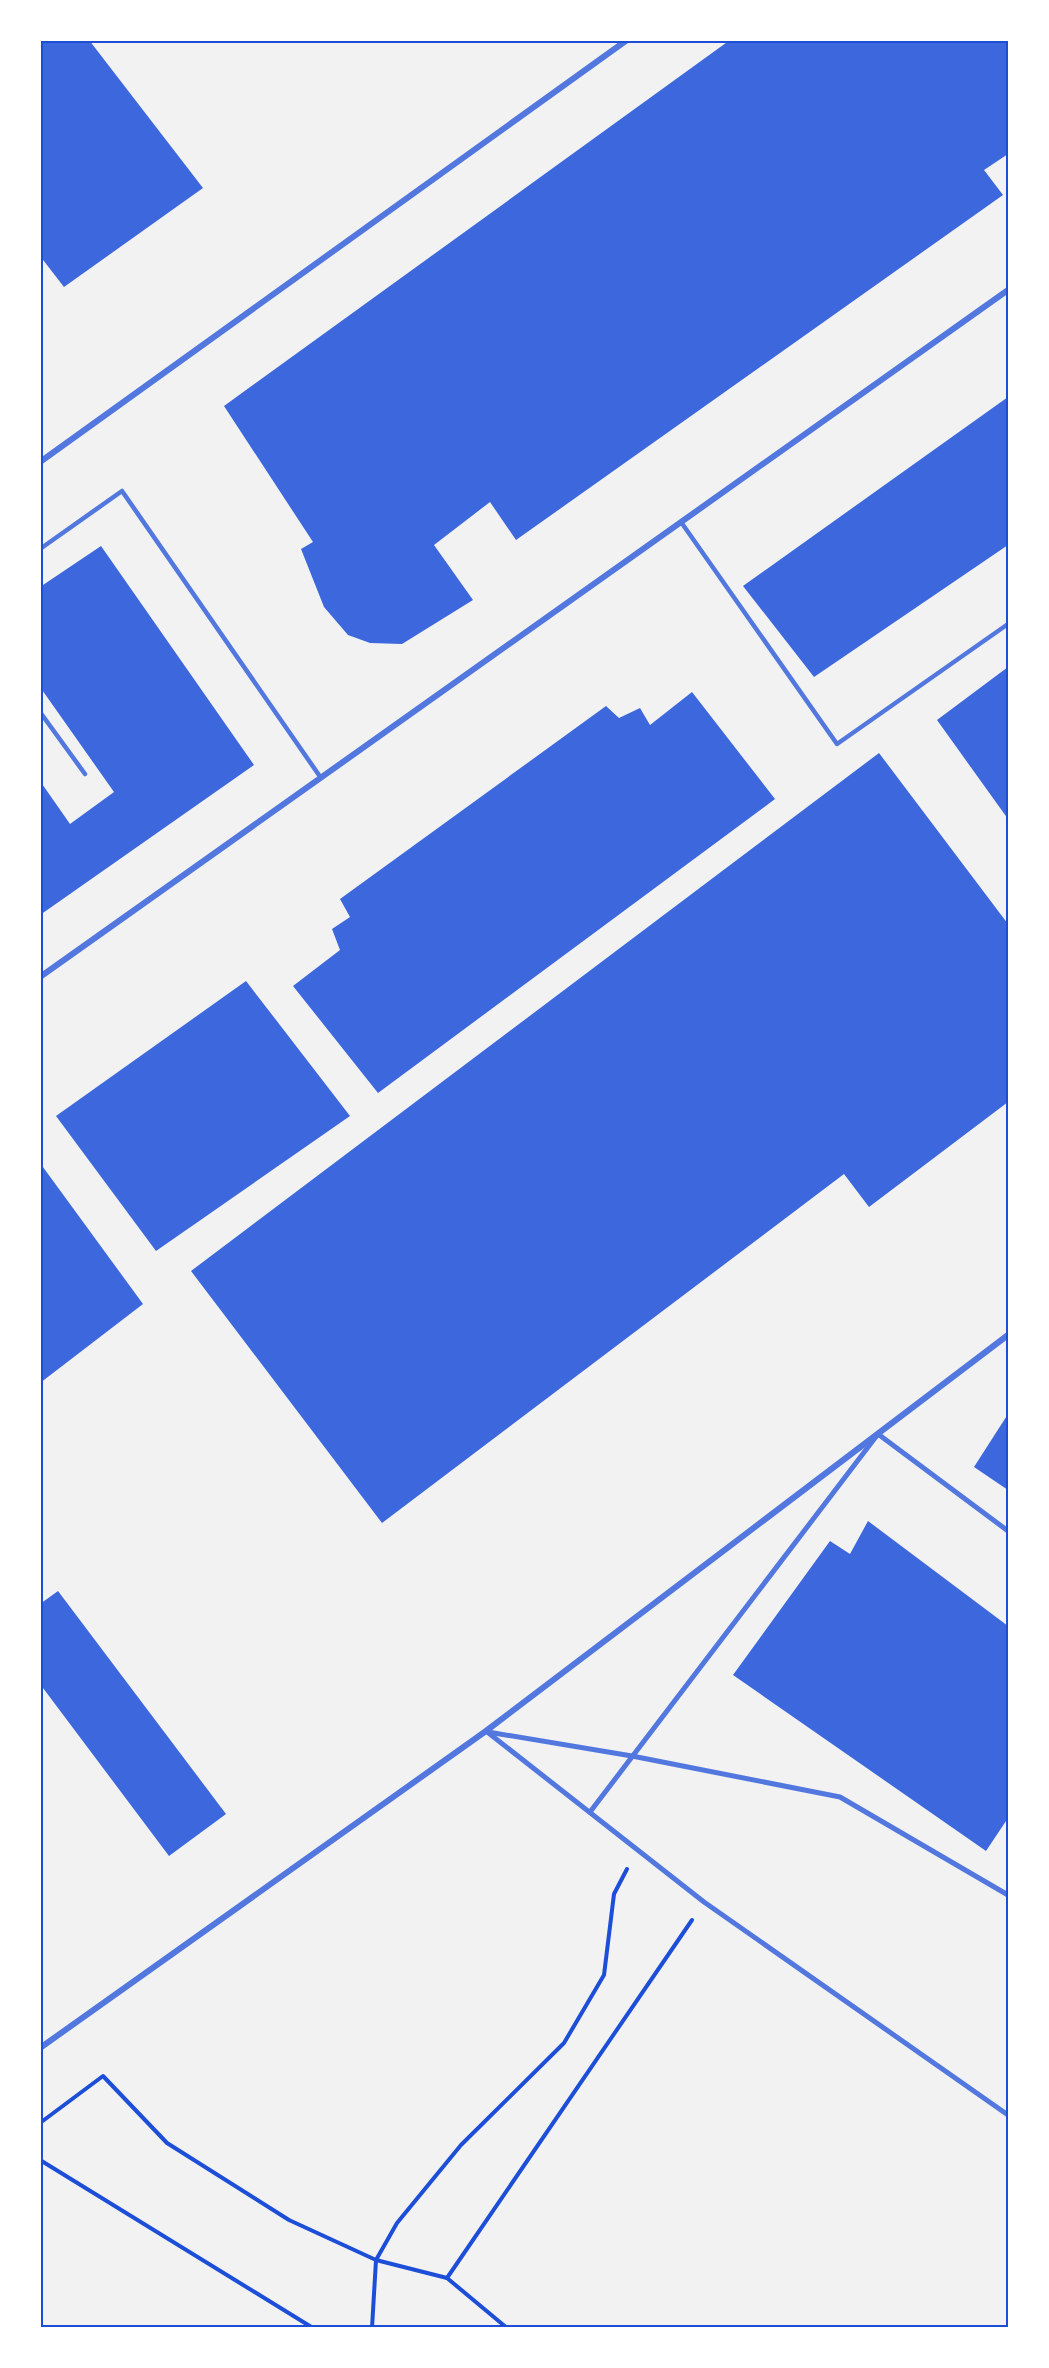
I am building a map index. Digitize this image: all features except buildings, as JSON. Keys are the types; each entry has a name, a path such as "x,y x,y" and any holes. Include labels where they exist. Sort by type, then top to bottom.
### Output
{"street":[{"path":"40,462 627,40"},
{"path":"40,977 1008,290"},
{"path":"40,2048 486,1731 1008,1335"},
{"path":"878,1434 1008,1531"},
{"path":"590,1812 878,1434"},
{"path":"486,1731 632,1756 840,1797 1008,1895"},
{"path":"486,1731 704,1902 1008,2115"}],"lane":[{"path":"40,549 122,491 321,778"},
{"path":"681,522 837,744 1008,624"},
{"path":"40,712 85,774"}],"path":[{"path":"372,2328 376,2260 397,2223 461,2145 564,2043 604,1975 614,1894 637,1850"},
{"path":"447,2278 704,1902"},
{"path":"40,2123 103,2076 167,2143 289,2220 376,2260 447,2278 507,2328"},
{"path":"40,2160 313,2328"}]}
